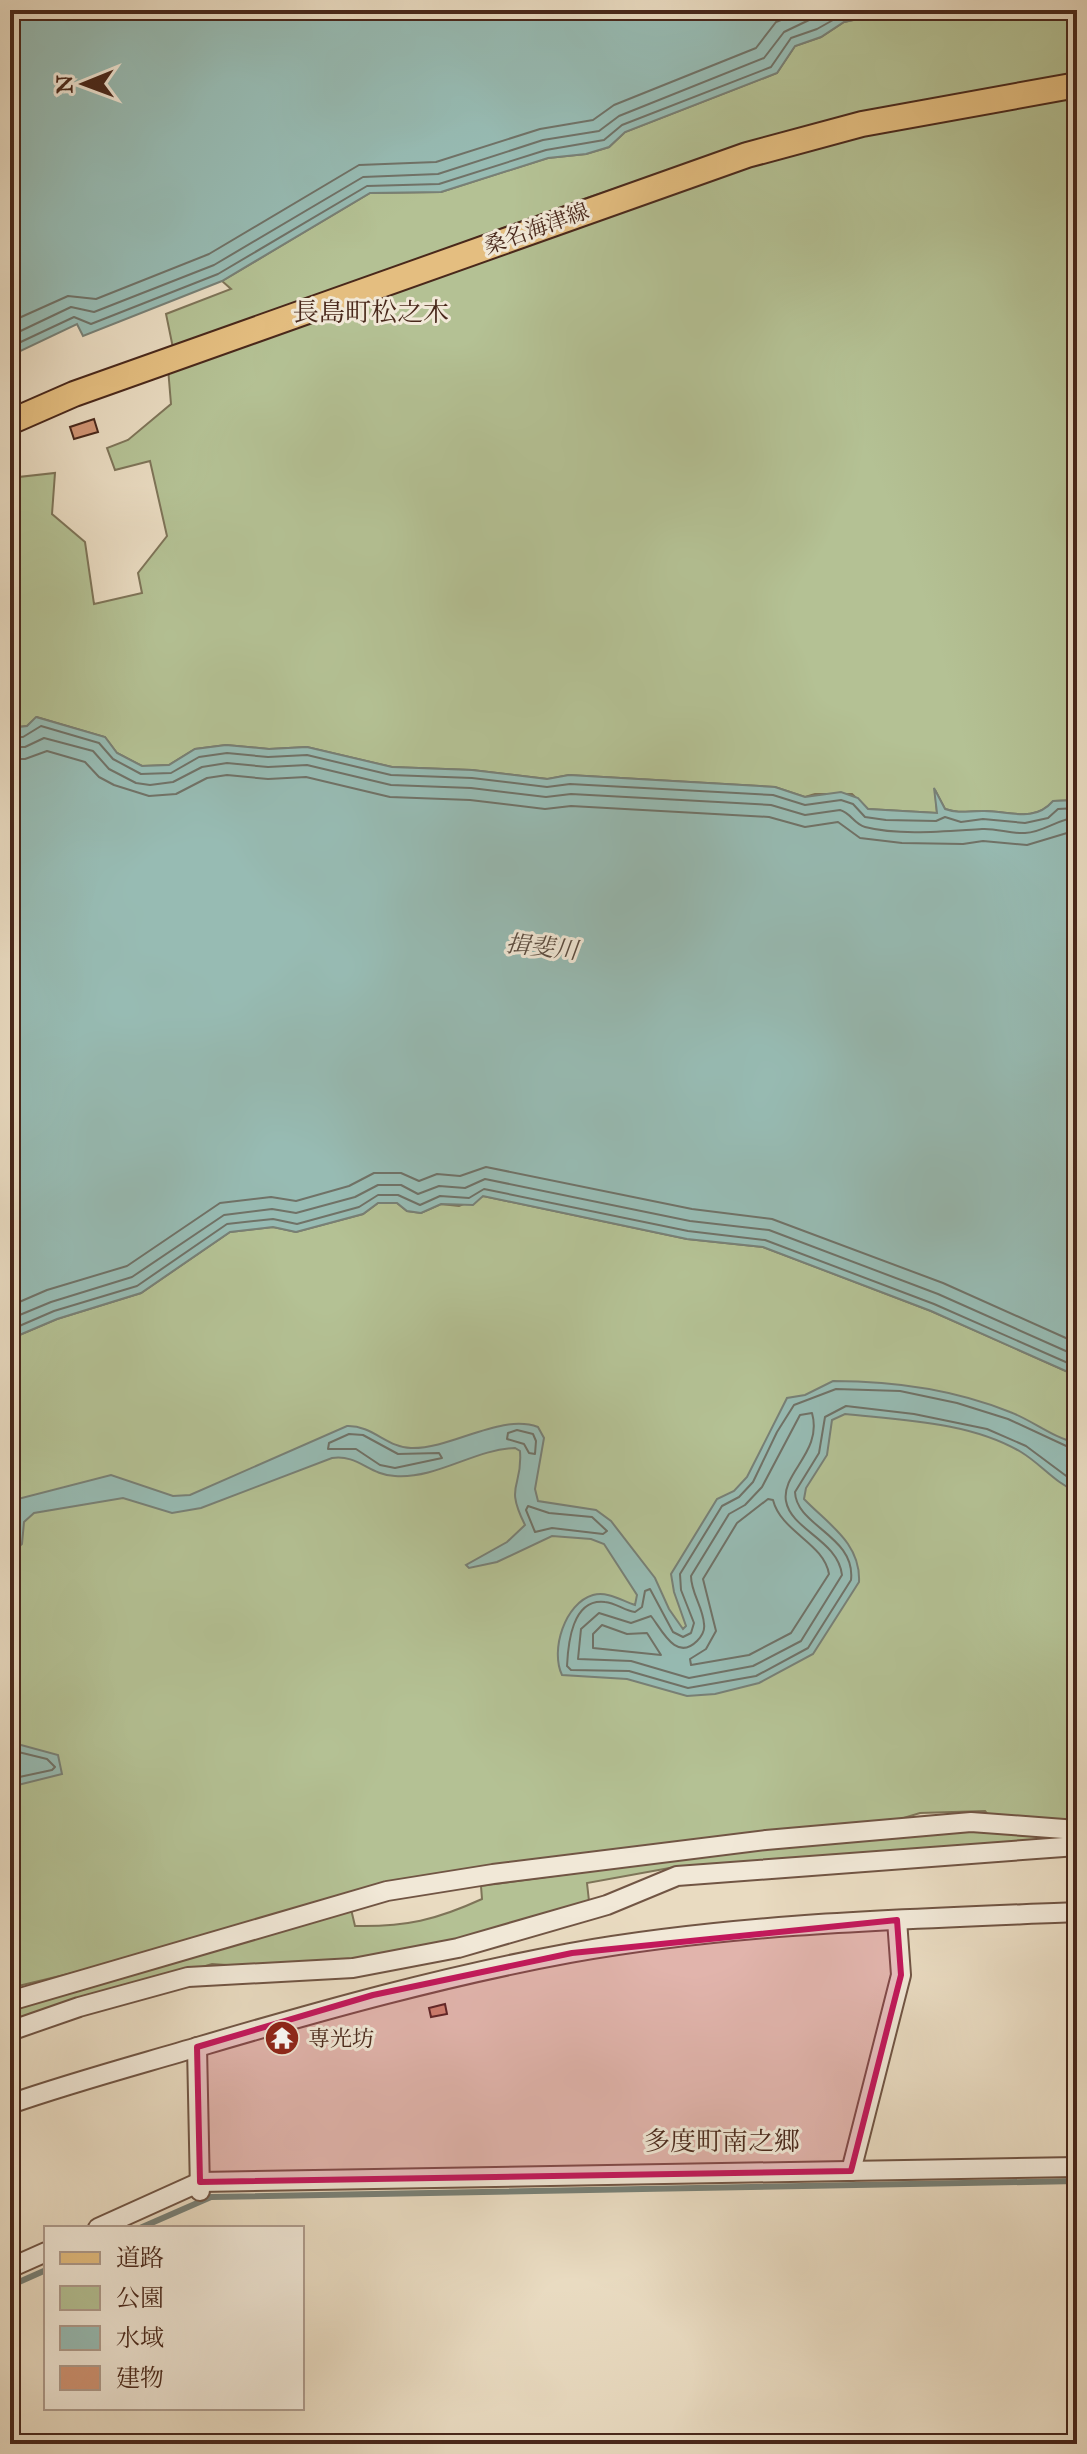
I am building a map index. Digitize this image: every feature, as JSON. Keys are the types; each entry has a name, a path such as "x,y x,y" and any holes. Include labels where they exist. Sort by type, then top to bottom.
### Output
{"main road":[{"name":"桑名海津線","path":"10,422 74,394 747,155 862,124 1077,85"}],"street":[{"path":"10,2001 387,1891 447,1881 766,1840 971,1822 1077,1830"},
{"path":"10,2031 79,2007 188,1977 353,1968 458,1948 607,1905 677,1876 1077,1846"},
{"path":"10,2104 76,2080 373,1995 572,1953 692,1937 897,1920 1077,1912"},
{"path":"851,2171 901,1975 897,1920"},
{"path":"197,2047 200,2188"},
{"path":"103,2226 200,2188 1077,2167"},
{"path":"10,2268 44,2253"}],"highlighted area":[{"path":"897,1920 901,1975 851,2171 200,2182 197,2047 373,1995 572,1953"}],"green space":[{"path":"899,10 1077,10 1077,76 745,145 578,201 173,348 166,314 231,289 222,281 370,193 441,192 548,158 586,154 609,147 625,132 777,73 795,46 821,37 844,22"},
{"path":"1077,97 1077,800 1054,801 1046,808 1029,814 959,812 945,809 935,790 937,813 868,809 852,794 805,797 775,787 569,775 548,779 472,770 392,767 307,747 269,749 226,745 195,749 169,765 142,766 117,753 105,737 37,717 27,726 10,728 10,478 55,473 52,514 85,542 94,604 142,593 138,573 167,536 150,461 115,470 107,448 128,440 171,404 168,368 755,162 866,135"},
{"path":"483,1196 687,1239 763,1247 931,1311 1077,1376 1077,1824 991,1818 985,1811 920,1813 897,1820 546,1859 10,1988 10,1339 57,1319 141,1293 230,1232 273,1227 296,1232 363,1214 378,1203 397,1203 407,1211 421,1213 441,1204 459,1206"},
{"path":"971,1829 1077,1839 675,1867 587,1883 589,1901 451,1942 356,1960 307,1965 212,1964 10,2025 10,2006 351,1909 355,1926 390,1925 435,1917 482,1899 481,1886 760,1848"}],"water":[{"path":"10,10 899,10 844,22 821,37 795,46 777,73 625,132 609,147 586,154 548,158 441,192 370,193 222,281 83,336 77,324 10,356"},
{"name":"揖斐川","path":"36,717 105,737 117,753 142,766 169,765 195,749 226,745 269,749 307,747 392,767 472,770 547,779 569,775 775,787 805,797 841,792 858,798 868,809 937,813 934,788 945,809 959,812 1029,814 1053,801 1077,800 1077,1376 931,1311 763,1247 687,1239 483,1196 473,1205 441,1204 421,1213 407,1211 397,1203 378,1203 363,1214 296,1232 273,1227 230,1232 141,1293 57,1319 10,1339 10,728 27,726"},
{"path":"833,1381 923,1388 967,1397 1018,1415 1077,1443 1077,1492 1021,1452 980,1434 890,1418 845,1414 832,1420 827,1455 806,1488 804,1499 849,1545 855,1556 859,1582 813,1654 759,1683 715,1694 687,1696 627,1679 562,1675 559,1641 575,1607 599,1594 635,1605 637,1595 604,1544 591,1539 552,1536 497,1562 469,1568 466,1565 507,1542 525,1525 516,1501 520,1451 515,1448 485,1453 411,1476 386,1475 349,1459 332,1458 201,1508 172,1513 123,1498 34,1513 24,1522 22,1544 10,1554 10,1501 111,1475 173,1496 190,1495 347,1426 364,1429 411,1448 427,1447 492,1428 524,1424 538,1427 544,1438 535,1489 538,1501 596,1510 611,1521 655,1578 669,1609 683,1629 686,1626 671,1574 717,1499 734,1491 747,1477 787,1398 805,1395"},
{"path":"10,1742 58,1755 62,1774 10,1787"}],"building":[{"path":"94,419 98,432 74,439 70,427"},
{"path":"445,2004 447,2014 431,2017 429,2008"}],"waterway":[{"path":"145,2226 211,2197 1077,2181"},
{"path":"10,2286 44,2271"}],"place":[{"name":"専光坊","path":"282,2038"}],"district":[{"name":"長島町松之木","path":"371,312"},
{"name":"多度町南之郷","path":"722,2141"}]}
